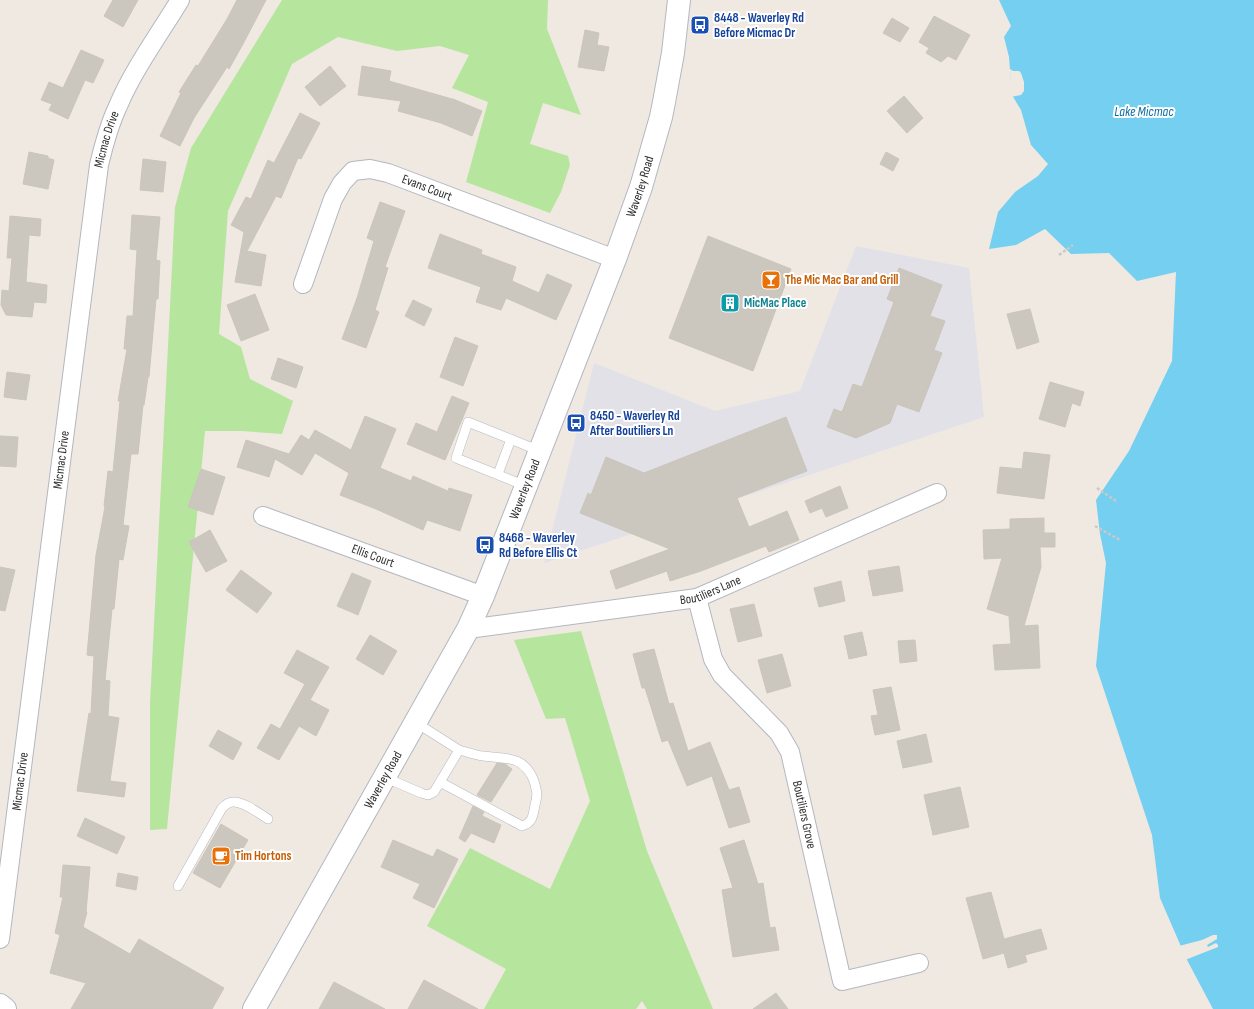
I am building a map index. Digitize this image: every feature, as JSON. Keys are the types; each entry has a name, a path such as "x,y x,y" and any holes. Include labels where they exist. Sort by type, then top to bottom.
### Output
{"main road":[{"name":"Waverley Road","path":"254,1009 468,629 483,596 616,259 641,187 661,117 674,53 679,0"},
{"path":"0,1005 6,1009"}],"street":[{"name":"Micmac Drive","path":"0,939 99,165 105,139 118,105 135,73 180,0"},
{"name":"Evans Court","path":"303,284 333,199 342,183 353,171 370,169 388,173 616,259"},
{"name":"Boutiliers Lane","path":"468,629 696,598 937,493"},
{"name":"Ellis Court","path":"263,516 483,596"},
{"name":"Boutiliers Grove","path":"696,598 713,659 722,675 779,733 790,752 842,980 919,963"}],"lane":[{"path":"526,486 456,458 468,422 540,451"},
{"path":"498,474 511,439"},
{"path":"415,722 459,750 482,756 506,757 520,762 531,773 538,794 531,821 527,825 522,826 440,782"},
{"path":"384,777 428,795 434,792 459,750"},
{"path":"178,886 222,808 228,803 234,802 241,804 268,819"}],"path":[{"path":"1059,255 1073,245"},
{"path":"1097,488 1116,501"},
{"path":"1095,526 1120,540"}],"shaded area":[{"path":"856,246 969,268 984,417 544,563 594,363 715,411 800,391"}],"green space":[{"path":"282,0 548,0 547,29 581,115 543,103 530,144 568,156 570,165 561,192 550,213 466,182 488,102 452,88 469,55 440,46 397,51 338,37 292,64 228,211 219,334 241,347 250,379 293,401 282,434 241,431 205,431 167,829 150,830 150,704 175,207 191,148"},
{"path":"581,631 647,851 713,1009 647,1009 642,1001 636,1009 484,1009 506,969 427,926 470,848 550,889 590,801 565,718 546,719 514,640"}],"water":[{"name":"Lake Micmac","path":"999,0 1254,0 1254,1009 1213,1009 1186,958 1160,898 1152,835 1096,666 1106,563 1100,534 1096,500 1129,451 1172,361 1176,272 1137,281 1109,253 1071,254 1045,229 1016,245 989,249 998,212 1015,192 1038,176 1048,164 1031,145 1021,110 1012,95 1009,57 1004,37 1011,26"}],"pier":[{"path":"1010,69 1021,73 1024,82 1024,91 1021,95 1011,97"},
{"path":"1213,935 1217,935 1217,939 1207,945 1208,947 1216,943 1218,947 1185,960 1179,946 1202,940"}],"building":[{"path":"113,0 138,0 123,27 104,16"},
{"path":"237,0 266,0 229,69 227,67 194,118 180,146 160,136 181,93 179,92 196,65 198,66"},
{"path":"934,16 970,35 956,60 948,56 941,62 926,53 929,48 919,42"},
{"path":"892,18 909,28 900,42 883,33"},
{"path":"585,30 599,33 597,45 609,47 604,71 578,67"},
{"path":"81,50 104,60 93,83 85,80 68,119 49,110 52,104 41,100 49,82 63,88"},
{"path":"330,66 346,86 320,106 305,87"},
{"path":"362,66 391,71 389,81 453,99 482,111 472,136 441,123 398,111 401,101 358,95"},
{"path":"904,96 923,118 907,133 887,111"},
{"path":"300,113 320,123 301,159 298,158 281,198 276,196 247,251 266,255 261,286 235,282 244,232 231,225 246,197 251,199 268,160 274,163"},
{"path":"29,152 48,156 48,158 54,160 48,189 23,184"},
{"path":"886,152 899,159 893,171 880,164"},
{"path":"143,159 166,162 163,192 140,190"},
{"path":"380,202 405,211 385,267 388,268 375,310 379,312 366,348 342,339 357,298 374,241 367,238"},
{"path":"132,215 160,217 156,260 160,261 158,299 156,299 149,377 143,405 138,454 131,454 123,525 129,526 123,560 119,559 114,609 112,609 105,680 110,681 108,716 119,718 110,781 126,783 124,797 77,791 89,713 91,714 94,656 87,655 96,555 105,507 108,471 113,472 120,401 118,401 127,349 124,349 127,316 133,316 137,250 130,249"},
{"path":"10,216 41,219 40,236 29,235 26,282 47,285 46,303 34,302 32,317 6,315 1,305 2,290 9,291 12,258 7,258"},
{"path":"440,234 482,250 481,254 516,267 512,281 539,293 547,274 572,285 556,320 506,298 501,310 476,302 481,287 428,268"},
{"name":"MicMac Place","path":"708,236 791,269 753,371 669,338"},
{"path":"899,268 942,285 930,316 945,321 934,350 942,353 919,412 897,404 890,423 856,438 827,427 834,409 842,412 853,384 862,387 894,302 887,299"},
{"path":"255,294 269,330 241,341 227,305"},
{"path":"413,300 432,309 424,326 405,316"},
{"path":"1030,309 1039,342 1017,349 1007,314"},
{"path":"455,337 478,346 463,386 440,377"},
{"path":"278,358 303,367 296,388 271,379"},
{"path":"7,372 30,375 26,400 4,397"},
{"path":"1050,382 1084,392 1080,406 1072,403 1065,427 1039,419"},
{"path":"452,396 469,403 445,460 407,444 416,423 437,432"},
{"path":"365,416 396,429 380,468 411,481 413,476 448,491 449,488 472,495 460,531 427,520 423,530 340,495 349,473 315,453 302,475 275,459 269,477 237,467 246,440 289,454 301,435 309,440 315,430 351,450"},
{"path":"786,417 807,471 737,498 749,527 787,511 799,540 769,552 766,546 701,571 670,581 667,571 616,589 610,571 670,549 580,513 588,493 591,495 606,457 644,473"},
{"path":"0,436 18,437 16,467 0,466"},
{"path":"1024,452 1050,455 1044,499 997,493 1000,467 1022,469"},
{"path":"201,469 225,477 213,515 188,507"},
{"path":"840,486 848,508 826,517 822,508 810,513 805,501"},
{"path":"1044,518 1044,533 1055,533 1055,547 1040,547 1041,567 1024,626 1038,625 1040,668 995,670 993,645 1011,644 1009,616 987,609 1002,558 984,559 983,530 1010,529 1010,519"},
{"path":"210,530 227,561 206,572 189,542"},
{"path":"899,566 903,591 873,596 868,571"},
{"path":"0,567 15,570 5,611 0,610"},
{"path":"241,570 272,593 257,613 226,590"},
{"path":"352,573 371,581 358,615 337,606"},
{"path":"841,581 845,601 819,607 814,588"},
{"path":"754,604 762,636 738,642 730,609"},
{"path":"862,632 867,655 849,659 844,636"},
{"path":"370,635 397,651 383,675 356,659"},
{"path":"915,640 917,661 900,663 898,641"},
{"path":"654,649 669,704 673,703 688,751 710,742 729,790 739,787 750,822 729,828 712,776 687,786 668,740 662,742 645,688 642,688 633,654"},
{"path":"297,650 329,667 310,700 329,710 316,736 299,726 279,760 257,748 271,724 280,729 305,684 284,673"},
{"path":"782,654 791,686 767,693 758,660"},
{"path":"891,687 900,730 875,735 871,716 878,715 873,690"},
{"path":"218,730 242,743 233,760 209,746"},
{"path":"926,734 932,762 903,768 897,741"},
{"path":"497,763 505,764 512,769 491,802 477,795"},
{"path":"960,787 969,827 933,835 924,795"},
{"path":"473,806 484,812 482,816 501,825 494,843 471,833 465,842 459,838"},
{"path":"85,818 125,837 117,854 77,836"},
{"name":"Tim Hortons","path":"221,824 248,840 220,888 193,873"},
{"path":"393,840 433,857 437,849 458,859 434,908 413,898 420,884 381,867"},
{"path":"744,840 758,884 763,883 770,928 775,927 779,950 733,957 722,890 733,888 720,848"},
{"path":"63,865 90,867 87,912 83,927 130,954 139,939 224,988 212,1009 71,1009 86,983 50,973 60,935 55,933 63,897 60,897"},
{"path":"118,873 138,877 136,890 116,886"},
{"path":"991,892 1004,939 1041,929 1047,949 1025,955 1027,962 1008,968 1004,953 983,959 966,898"},
{"path":"424,980 478,1009 408,1009"},
{"path":"334,982 385,1009 319,1009"},
{"path":"776,993 788,1009 753,1009"}],"place":[{"name":"8448 - Waverley Rd Before Micmac Dr","path":"700,25"},
{"name":"The Mic Mac Bar and Grill","path":"771,280"},
{"name":"MicMac Place","path":"730,303"},
{"name":"8450 - Waverley Rd After Boutiliers Ln","path":"576,423"},
{"name":"8468 - Waverley Rd Before Ellis Ct","path":"485,545"},
{"name":"Tim Hortons","path":"221,856"}]}
